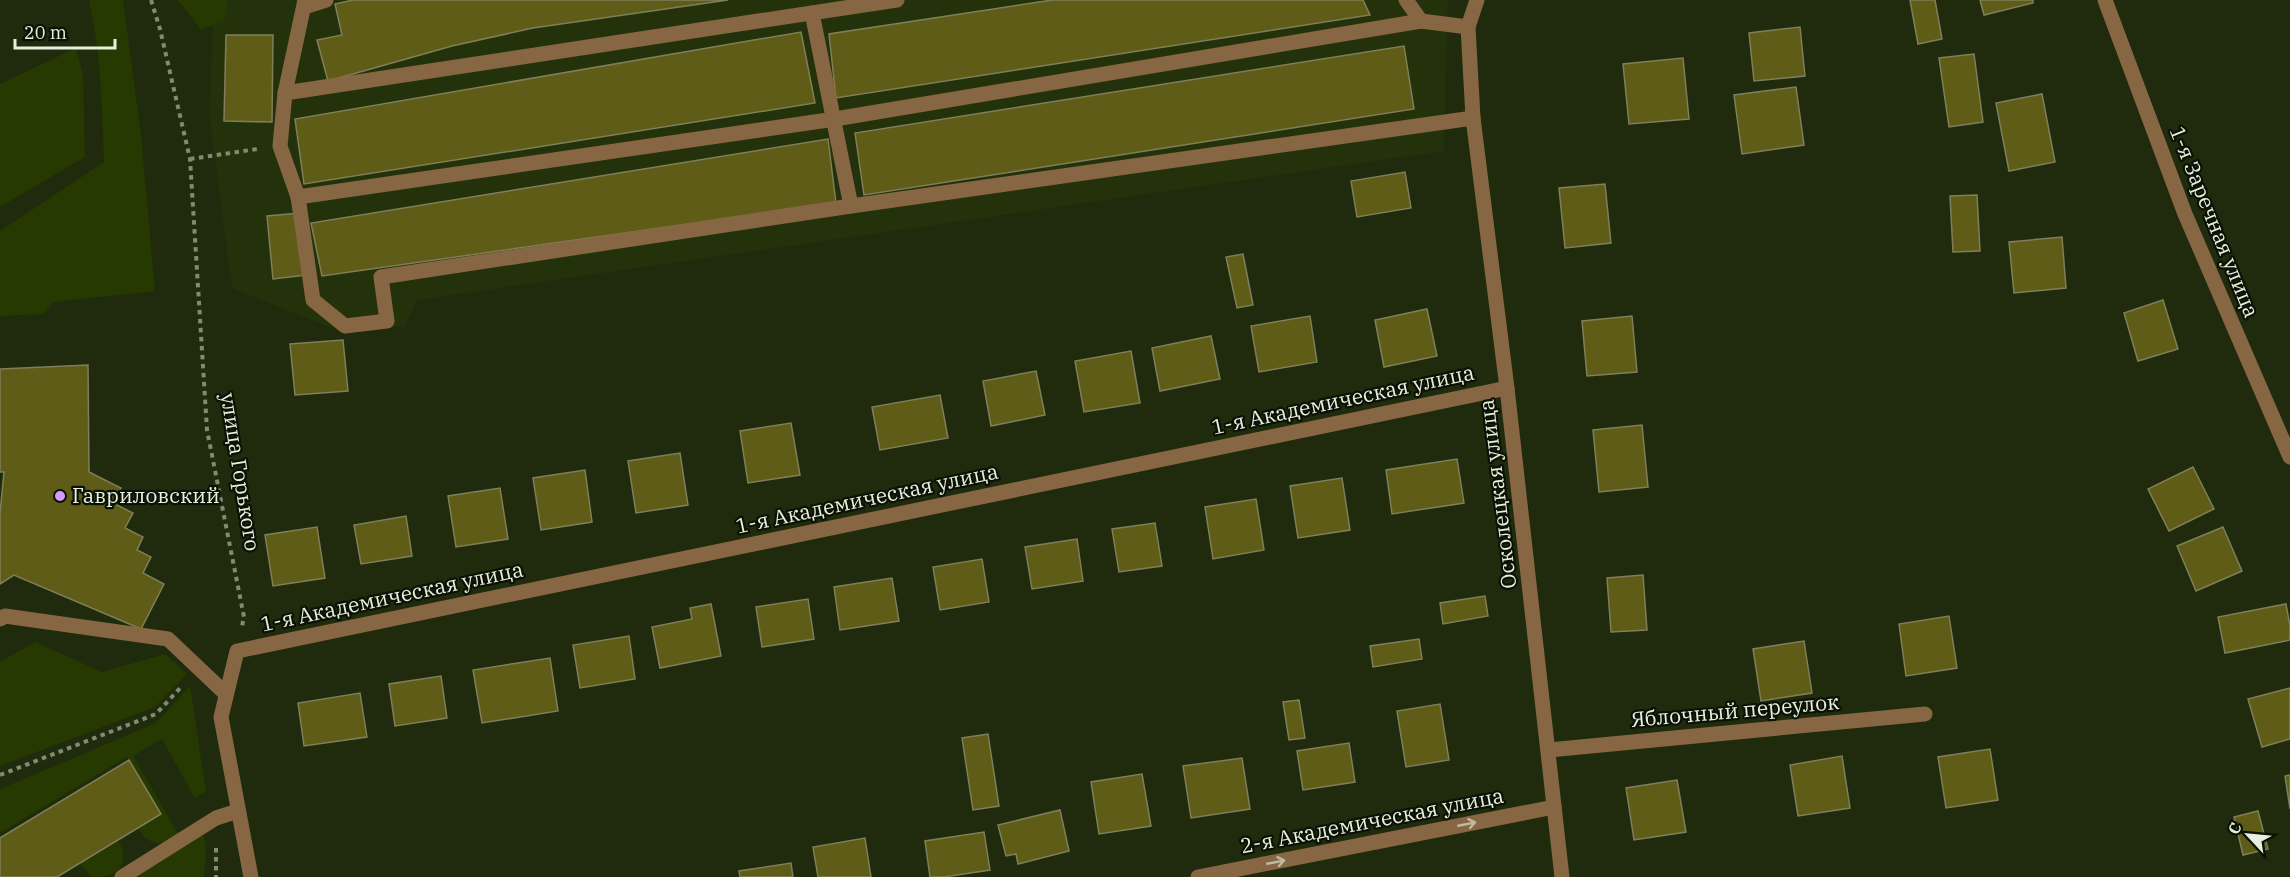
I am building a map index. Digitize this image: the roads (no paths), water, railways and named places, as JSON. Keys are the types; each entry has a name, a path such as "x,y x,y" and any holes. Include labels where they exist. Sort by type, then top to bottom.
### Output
{"street":[{"path":"326,0 305,4 285,93 280,146 298,197 314,300 345,326 387,321 381,277 851,206 1473,118"},
{"path":"285,93 897,0"},
{"path":"1406,0 1421,21"},
{"name":"Осколецкая улица","path":"1477,0 1468,27 1473,118 1549,750 1562,877"},
{"name":"1-я Заречная улица","path":"2105,0 2185,214 2290,457"},
{"path":"812,13 851,206"},
{"path":"298,197 835,119 1421,21 1468,27"},
{"name":"1-я Академическая улица","path":"226,694 237,651 1506,388"},
{"path":"0,619 5,616 168,639 226,694 221,717 251,877"},
{"name":"Яблочный переулок","path":"1549,750 1925,714"},
{"name":"2-я Академическая улица","path":"1198,877 1554,807"},
{"path":"122,877 216,818 238,811"}],"place":[{"name":"Гавриловский","path":"60,496"}]}
